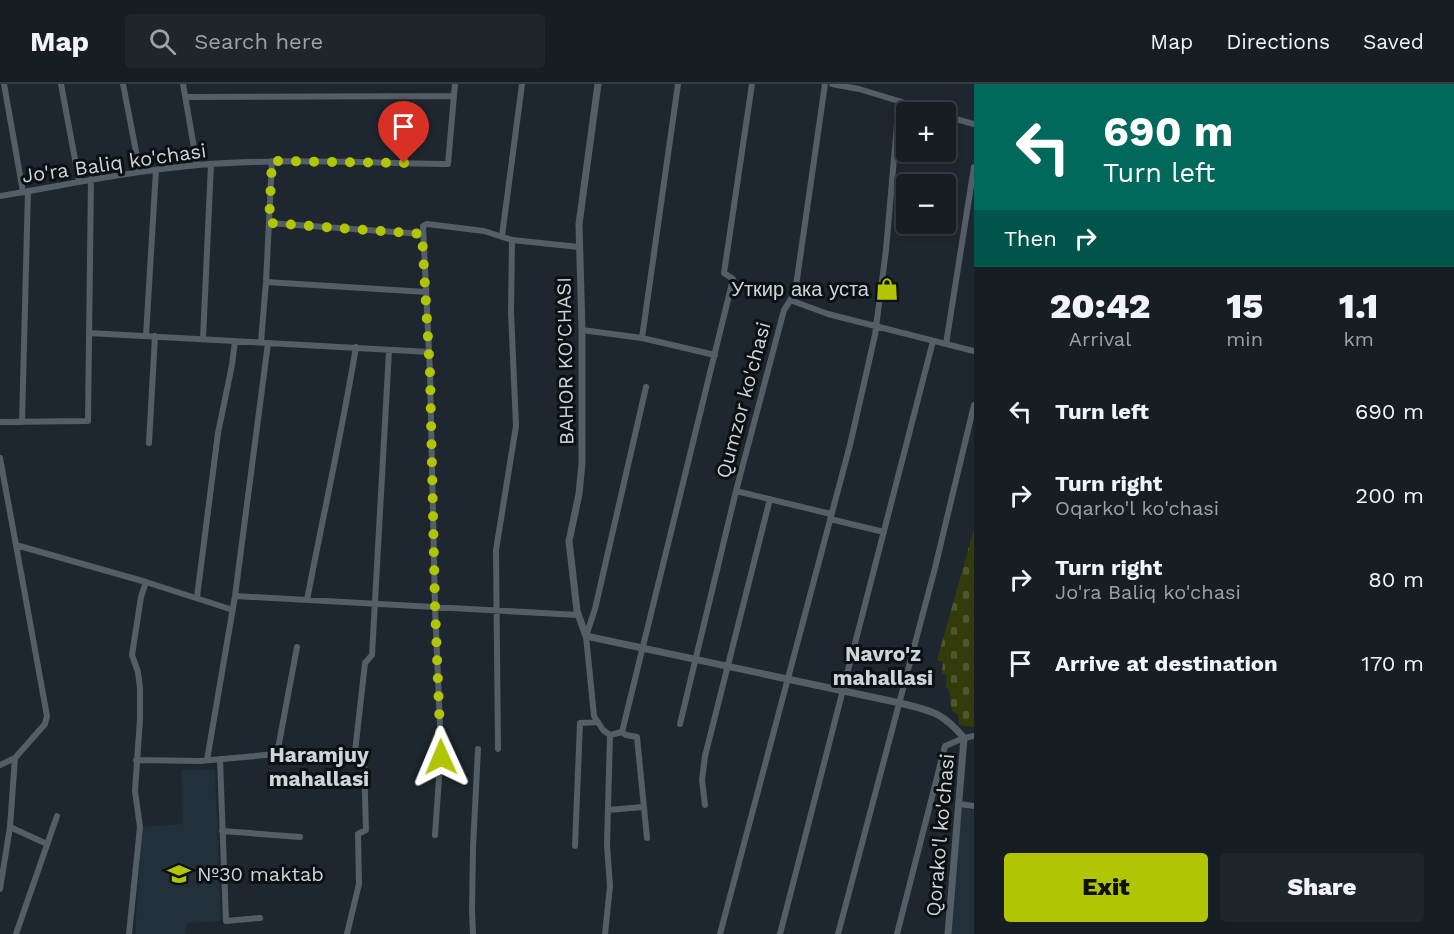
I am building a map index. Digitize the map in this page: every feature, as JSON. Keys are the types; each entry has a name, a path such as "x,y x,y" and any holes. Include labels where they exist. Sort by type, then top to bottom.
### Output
{"street":[{"path":"3,84 26,192 22,422"},
{"path":"61,84 79,181"},
{"path":"123,84 140,172"},
{"path":"183,84 197,165"},
{"path":"186,97 454,96 454,84"},
{"path":"502,236 522,84"},
{"name":"BAHOR KO'CHASI","path":"586,636 578,615 569,541 582,463 579,224 598,84"},
{"path":"642,338 678,84"},
{"path":"622,732 733,279 724,273 752,84"},
{"name":"Qumzor ko'chasi","path":"680,724 736,491 784,310 795,293 825,84"},
{"path":"832,84 866,88 902,102"},
{"name":"Jo'ra Baliq ko'chasi","path":"0,196 79,181 197,165 272,161 448,164 454,96"},
{"path":"720,934 849,445 876,326 886,250 899,101"},
{"path":"956,119 974,124"},
{"path":"207,760 235,596 264,342 272,161"},
{"path":"204,339 212,164"},
{"path":"946,344 974,167"},
{"path":"146,336 156,170"},
{"path":"0,422 88,421 92,179"},
{"path":"269,223 422,234"},
{"path":"435,835 441,750 423,226 427,224 484,231 512,240 579,247"},
{"path":"498,749 496,550 516,426 511,312 512,240"},
{"path":"266,282 426,292"},
{"path":"790,300 828,314 974,351"},
{"path":"582,330 642,338 715,355"},
{"path":"89,333 429,352"},
{"path":"149,443 155,336"},
{"path":"197,597 218,433 235,341"},
{"path":"780,934 933,341"},
{"path":"308,600 356,347"},
{"path":"347,934 359,884 358,834 366,830 364,763 355,752 364,663 372,654 390,351"},
{"path":"610,735 594,716 586,636 595,609 646,387"},
{"path":"838,934 900,703 974,405"},
{"path":"0,458 47,716 45,724 15,758 0,765"},
{"path":"736,491 884,532"},
{"path":"705,805 702,780 705,756 770,499"},
{"path":"16,545 197,597 232,610"},
{"path":"129,934 140,827 135,791 140,688 138,672 132,655 141,597 146,582"},
{"path":"235,596 578,615"},
{"path":"586,636 936,712 952,723 964,738"},
{"path":"277,754 297,647"},
{"path":"575,846 580,723 598,722"},
{"path":"610,735 622,732 626,735 638,736 647,838"},
{"path":"605,934 610,886 607,845 610,735"},
{"path":"897,934 945,746 974,736"},
{"name":"Qorako'l ko'chasi","path":"948,934 964,738"},
{"path":"473,934 473,848 478,749"},
{"path":"136,760 207,760 277,754 355,752"},
{"path":"0,889 10,828 15,758"},
{"path":"219,759 226,921 260,918"},
{"path":"959,804 974,806"},
{"path":"608,810 643,807"},
{"path":"16,934 57,816"},
{"path":"10,828 47,844"},
{"path":"222,831 300,837"}],"shaded area":[{"name":"№30 maktab","path":"181,769 215,770 221,921 187,923 186,934 135,934 142,827 182,824"},
{"path":"961,808 974,810 974,934 951,934"}],"green space":[{"path":"974,529 974,727 959,725 958,714 952,711 949,689 946,688 947,675 942,674 943,662 937,660"}],"place":[{"name":"Уткир ака уста","path":"887,289"},
{"name":"№30 maktab","path":"179,874"}],"district":[{"name":"Navro'z mahallasi","path":"883,666"},
{"name":"Haramjuy mahallasi","path":"319,767"}],"route":[{"path":"404,163 272,161 269,223 422,234 430,373 441,757"}]}
